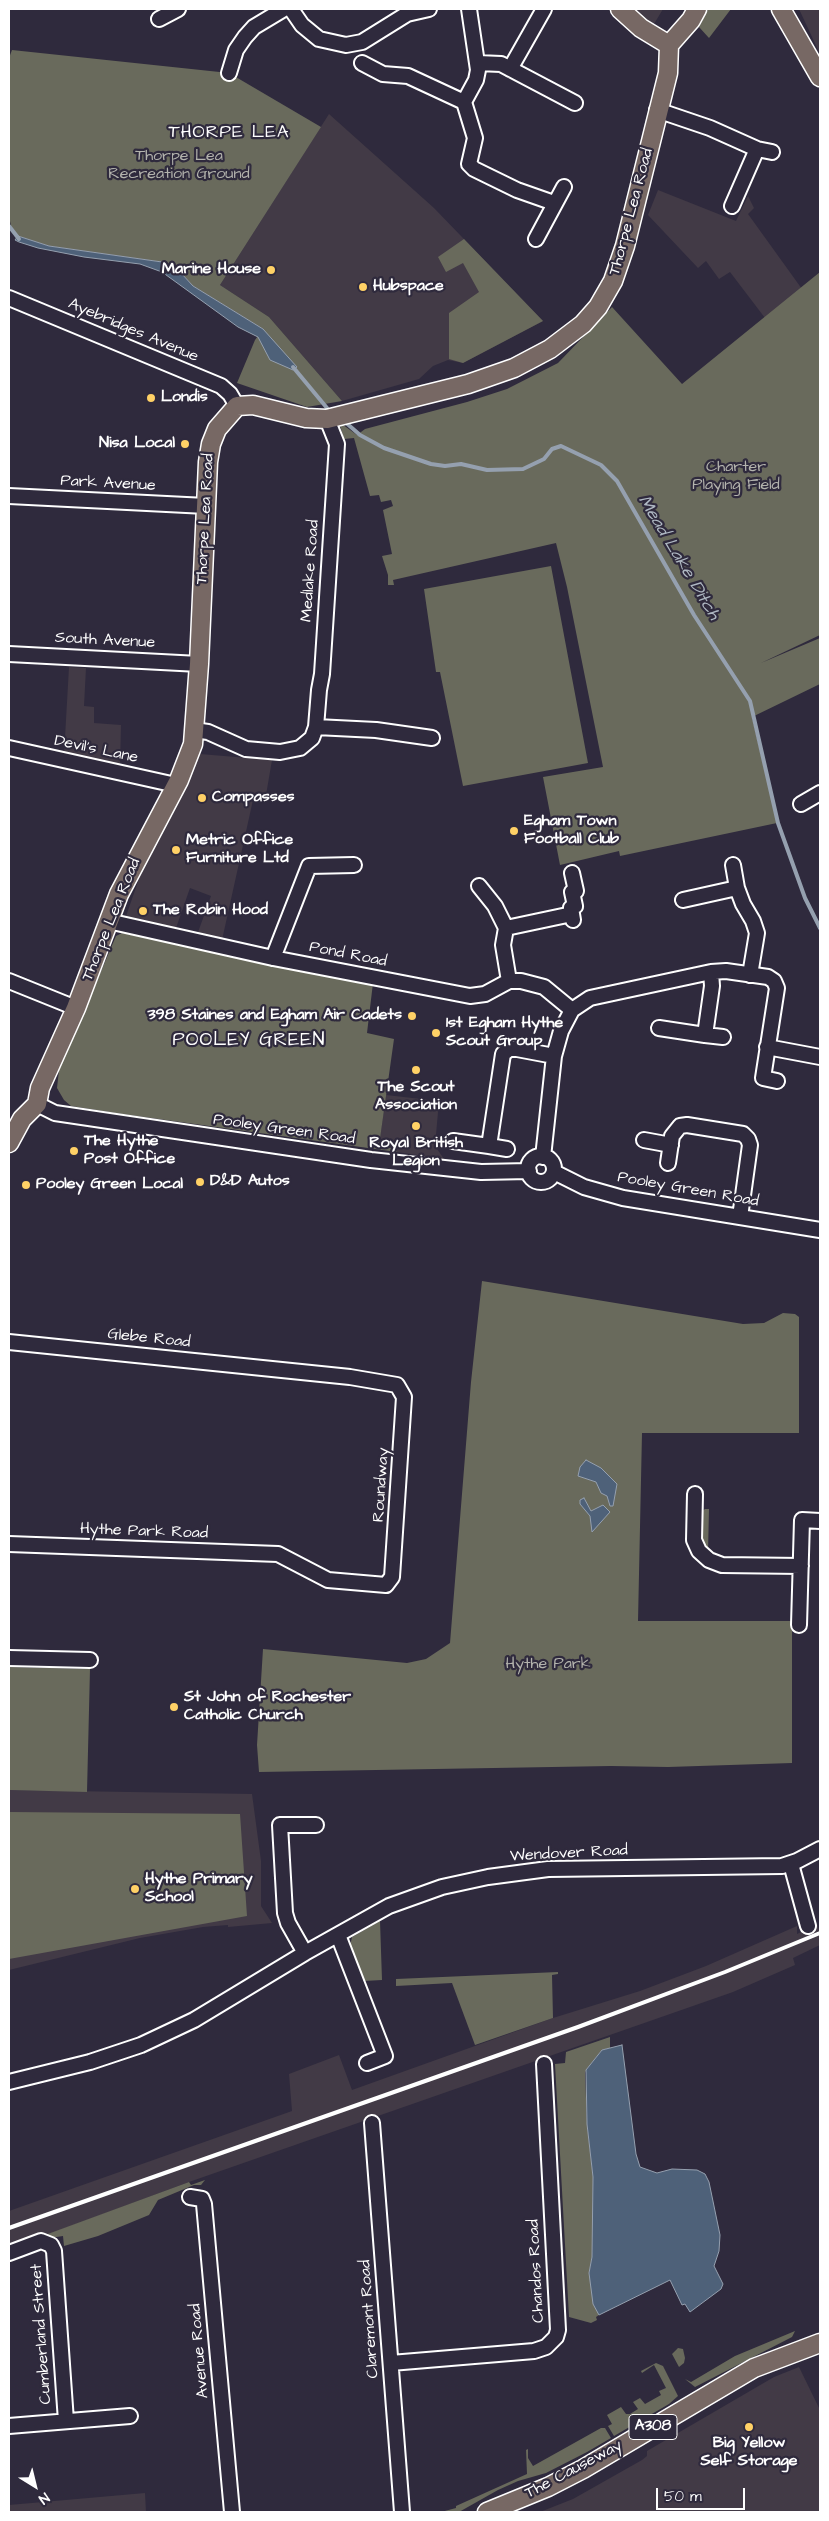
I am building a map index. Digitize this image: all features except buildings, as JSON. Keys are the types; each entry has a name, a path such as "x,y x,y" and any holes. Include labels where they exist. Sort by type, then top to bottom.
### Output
{"main road":[{"path":"620,9 641,28 669,45 691,20 697,9"},
{"path":"781,9 820,77"},
{"name":"Thorpe Lea Road","path":"9,1143 22,1119 37,1104 40,1088 76,1008 108,921 132,866 187,762 194,730 199,664 206,506 211,444 217,429 237,406 252,405 306,418 327,419 492,376 550,349 583,324 598,307 613,281 625,246 657,110 668,73 669,45"},
{"name":"The Causeway","path":"486,2512 548,2487 583,2469 754,2368 820,2343"}],"street":[{"path":"158,19 178,9"},
{"path":"229,73 236,50 245,37 254,27 284,9"},
{"path":"291,9 302,25 319,39 346,45 362,42 407,14 428,9"},
{"path":"469,9 478,62 476,80 464,102 475,138 469,164 474,169 517,190 554,203"},
{"path":"510,69 544,9"},
{"path":"478,62 501,64 575,103"},
{"path":"362,63 383,74 408,76 464,102"},
{"path":"657,110 710,128 757,149 772,152"},
{"path":"732,206 757,149"},
{"path":"536,239 564,187"},
{"name":"Ayebridges Avenue","path":"9,298 221,386 230,394 237,406"},
{"name":"Medlake Road","path":"316,727 318,690 322,674 336,444 327,419"},
{"name":"Park Avenue","path":"9,496 206,506"},
{"name":"South Avenue","path":"9,654 199,664"},
{"path":"194,730 208,732 246,749 280,752 300,748 312,738 316,727 376,730 432,738"},
{"name":"Devil's Lane","path":"9,748 176,785"},
{"path":"801,804 820,793"},
{"path":"273,958 309,866 354,865"},
{"path":"733,865 737,888 743,904 753,920 757,933 750,975"},
{"path":"506,928 573,918 571,908 575,906 572,892 576,891 572,873"},
{"path":"479,886 495,906 506,928 503,945 509,981 521,981 544,987 572,1010"},
{"path":"683,900 737,888"},
{"name":"Pond Road","path":"108,921 273,958 470,996 485,994 509,981"},
{"path":"528,1171 533,1160 543,1157 554,1056 561,1031 572,1010 590,998 711,972 726,971 768,978 774,981 777,988 763,1078 777,1081"},
{"path":"705,1035 712,986 711,972"},
{"path":"9,981 76,1008"},
{"path":"659,1028 723,1037"},
{"path":"767,1048 820,1057"},
{"path":"488,1146 503,1054 509,1049 517,1049 554,1056"},
{"name":"Pooley Green Road","path":"37,1104 49,1112 371,1160 481,1172 528,1171 532,1179 542,1182 550,1179 554,1172 552,1162 543,1157"},
{"path":"668,1163 675,1131 680,1126 687,1125 743,1134 748,1139 750,1145 740,1217"},
{"path":"644,1140 671,1144"},
{"path":"453,1141 507,1149"},
{"name":"Pooley Green Road","path":"554,1172 584,1187 623,1198 820,1230"},
{"name":"Glebe Road","path":"9,1342 285,1371"},
{"name":"Roundway","path":"278,1554 328,1580 382,1586 390,1582 396,1532 404,1397 397,1385 350,1377 285,1371"},
{"path":"695,1494 694,1540 699,1551 709,1560 722,1564 801,1566"},
{"path":"799,1625 802,1520 820,1521"},
{"name":"Hythe Park Road","path":"9,1544 278,1554"},
{"path":"9,1658 90,1660"},
{"path":"305,1953 288,1923 285,1913 280,1825 316,1825"},
{"path":"808,1926 791,1864 820,1849"},
{"name":"Wendover Road","path":"9,2082 90,2062 141,2045 194,2020 305,1953 389,1906 442,1887 488,1877 548,1869 782,1866 791,1864"},
{"path":"338,1935 385,2056 367,2063"},
{"name":"Chandos Road","path":"391,2363 534,2351 546,2347 556,2336 558,2330 544,2064"},
{"name":"Claremont Road","path":"372,2123 402,2512"},
{"name":"Avenue Road","path":"190,2197 202,2199 204,2204 232,2512"},
{"name":"Cumberland Street","path":"9,2254 41,2242 51,2246 54,2251 66,2421"},
{"path":"9,2426 130,2416"}],"shaded area":[{"path":"629,9 663,9 654,24"},
{"path":"799,9 820,9 820,54"},
{"path":"329,114 434,208 543,321 463,363 448,360 433,366 419,379 342,401 269,317 220,285"},
{"path":"658,190 736,221 748,196 754,208 748,214 802,289 765,318 730,272 719,279 706,261 698,268 648,215"},
{"path":"69,667 86,668 84,706 94,707 94,723 121,725 120,767 64,755"},
{"path":"200,754 272,760 265,801 253,800 222,940 197,935 211,896 190,888 175,931 125,919 141,873"},
{"path":"386,1095 439,1101 435,1146 444,1159 397,1152 397,1149 379,1146"},
{"name":"Hythe Primary School","path":"9,1790 252,1794 261,1861 261,1906 272,1923 203,1927 140,1938 9,1970"},
{"path":"817,1924 820,1932 820,1945 793,1958 795,1965 733,1992 189,2182 9,2249 9,2211 292,2111 289,2074 339,2055 352,2090 553,2018 640,1991 706,1966 797,1926 797,1934"},
{"path":"799,2367 820,2410 820,2512 540,2512 573,2499 642,2460 647,2456 647,2451 774,2377"},
{"path":"145,2493 146,2512 9,2512 9,2505"}],"green space":[{"path":"708,9 731,9 709,38 699,27"},
{"name":"Thorpe Lea Recreation Ground","path":"12,50 229,73 321,127 220,285 269,317 342,401 307,407 237,383 255,340 263,329 193,286 181,273 162,262 49,246 18,236 11,226 9,216 9,58"},
{"path":"464,239 543,321 463,363 449,359 449,313 479,292 463,263 446,272 438,257"},
{"name":"Charter Playing Field","path":"820,272 820,635 761,663 820,638 820,684 752,717 777,823 620,856 619,851 560,865 543,777 603,767 567,587 556,543 393,580 394,585 388,585 388,575 382,556 392,554 383,510 393,506 391,500 381,502 379,495 370,496 354,438 344,439 339,422 357,435 365,429 467,402 507,389 558,363 612,307 682,384"},
{"path":"551,566 588,763 463,786 440,672 436,672 424,589"},
{"path":"122,933 373,983 367,1033 394,1039 379,1146 397,1149 397,1152 71,1106 64,1100 57,1088 59,1070 116,936"},
{"name":"Hythe Park","path":"482,1281 743,1324 764,1323 783,1313 795,1314 799,1317 799,1433 642,1433 638,1621 792,1621 792,1763 668,1767 611,1766 259,1772 257,1745 263,1649 407,1663 426,1659 450,1643 471,1382"},
{"path":"709,1509 708,1553 698,1534 701,1512"},
{"path":"9,1667 90,1669 87,1792 9,1790"},
{"name":"Hythe Primary School","path":"9,1812 240,1814 247,1916 9,1959"},
{"path":"380,1921 382,1980 364,1981 350,1946 352,1937"},
{"path":"558,1972 558,1974 552,1975 553,2018 475,2045 452,1983 396,1986 396,1979"},
{"path":"610,2037 610,2048 602,2050 585,2073 587,2124 593,2177 592,2257 589,2273 599,2315 596,2317 597,2320 591,2323 569,2317 555,2064 565,2063 566,2052"},
{"path":"205,2180 201,2185 194,2185 158,2200 149,2215 98,2236 64,2246 63,2236 50,2238 45,2235 189,2182 191,2185"},
{"path":"795,2331 792,2337 695,2387 685,2379 691,2382 735,2356"},
{"path":"678,2348 683,2349 685,2358 684,2363 679,2367 672,2354"},
{"path":"656,2363 663,2366 678,2396 669,2404 614,2436 608,2426 612,2424 607,2415 621,2407 626,2414 630,2414 638,2409 633,2402 640,2398 645,2404 661,2395 659,2391 666,2388 654,2365 642,2373 641,2371"},
{"path":"601,2428 605,2428 611,2438 587,2452 546,2473 518,2481 498,2490 459,2512 441,2512 456,2508 456,2506 527,2474 526,2450 528,2449 528,2458 533,2466"}],"water":[{"path":"18,236 49,246 162,262 181,273 193,286 263,329 297,367 293,370 270,360 258,337 238,327 162,272 140,264 84,257 38,248 15,240"},
{"path":"586,1460 601,1468 617,1484 613,1506 610,1506 607,1496 601,1493 596,1482 578,1476 580,1467"},
{"path":"584,1498 591,1511 603,1505 610,1512 592,1532 590,1516 580,1504 580,1500"},
{"path":"622,2045 636,2154 640,2167 657,2173 672,2169 697,2170 705,2174 709,2182 720,2235 719,2251 714,2266 723,2284 721,2289 690,2312 685,2304 682,2305 670,2280 599,2315 593,2304 589,2273 592,2257 593,2177 587,2124 586,2070 602,2050"}],"waterway":[{"name":"Mead Lake Ditch","path":"9,226 19,239"},
{"name":"Mead Lake Ditch","path":"293,367 327,408"},
{"name":"Mead Lake Ditch","path":"344,421 360,435 384,448 431,464 445,466 461,464 487,470 523,469 544,459 552,449 561,446 601,465 617,481 694,615 750,701 778,823 805,898 820,928"}],"railway":[{"path":"9,2228 578,2027 725,1972 820,1933"}],"place":[{"name":"Marine House","path":"271,270"},
{"name":"Hubspace","path":"363,287"},
{"name":"Londis","path":"151,398"},
{"name":"Nisa Local","path":"185,444"},
{"name":"Compasses","path":"202,798"},
{"name":"Egham Town Football Club","path":"514,831"},
{"name":"Metric Office Furniture Ltd","path":"176,850"},
{"name":"The Robin Hood","path":"143,911"},
{"name":"398 Staines and Egham Air Cadets","path":"412,1016"},
{"name":"1st Egham Hythe Scout Group","path":"436,1033"},
{"name":"The Scout Association","path":"416,1070"},
{"name":"Royal British Legion","path":"416,1126"},
{"name":"The Hythe Post Office","path":"74,1151"},
{"name":"D&D Autos","path":"200,1182"},
{"name":"Pooley Green Local","path":"26,1185"},
{"name":"St John of Rochester Catholic Church","path":"174,1707"},
{"name":"Hythe Primary School","path":"135,1889"},
{"name":"Big Yellow Self Storage","path":"749,2427"}],"district":[{"name":"THORPE LEA","path":"229,133"},
{"name":"POOLEY GREEN","path":"249,1041"}]}
